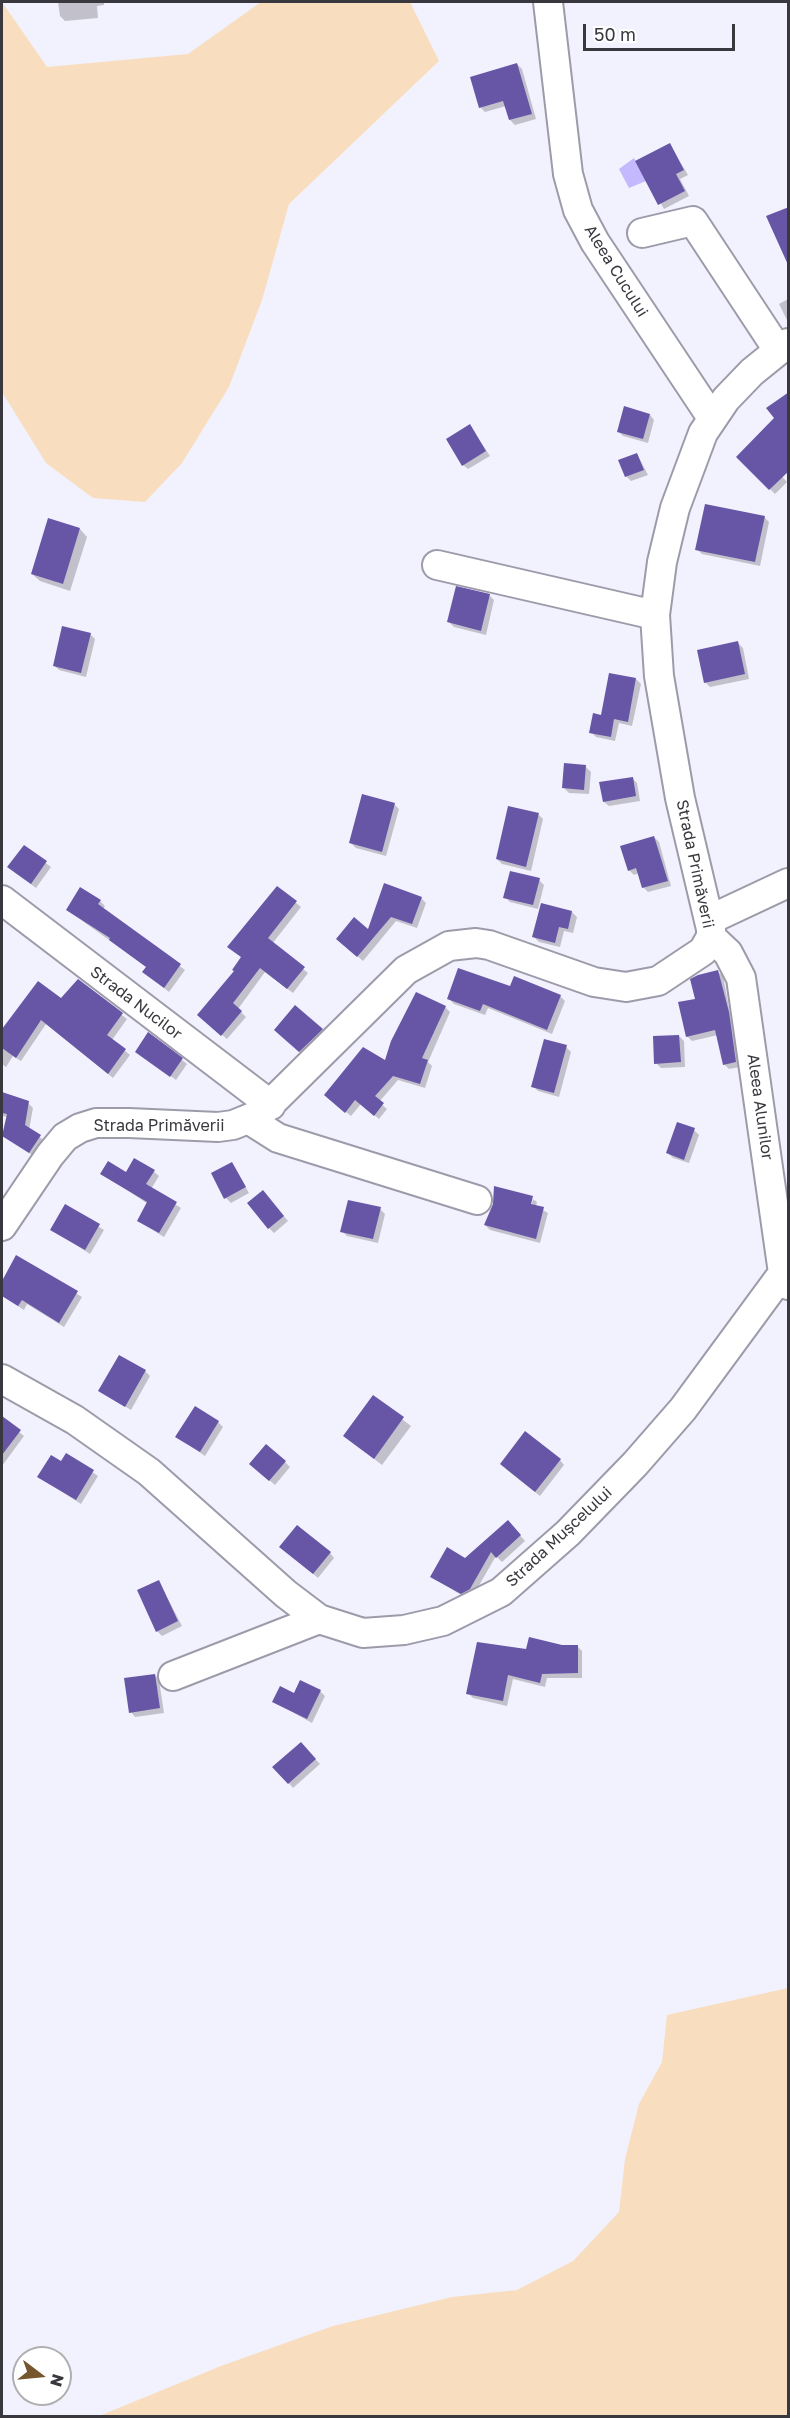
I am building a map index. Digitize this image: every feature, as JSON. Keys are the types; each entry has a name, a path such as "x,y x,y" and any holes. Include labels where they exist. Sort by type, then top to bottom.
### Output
{"street":[{"name":"Aleea Cucului","path":"548,2 568,174 578,210 595,242 712,418"},
{"path":"642,233 693,222 783,346"},
{"name":"Strada Primăverii","path":"2,1226 25,1189 65,1137 80,1128 96,1123 218,1127 259,1112 406,970 449,946 476,943 489,945 594,982 626,987 658,981 703,951 710,928 681,798 659,676 656,615 662,562 688,465 712,418 745,379 783,346"},
{"path":"437,565 656,615"},
{"path":"710,928 789,883"},
{"name":"Strada Nucilor","path":"2,900 259,1112 278,1138 477,1200"},
{"name":"Aleea Alunilor","path":"710,928 728,953 741,978 786,1279"},
{"name":"Strada Mușcelului","path":"2,1379 75,1420 150,1472 286,1594 319,1619 363,1633 404,1630 443,1621 501,1592 568,1533 635,1464 683,1409 786,1279"},
{"path":"173,1676 319,1619"}],"shaded area":[{"path":"2,2 47,67 188,54 261,2 410,2 439,61 289,204 262,300 229,387 182,463 145,502 93,498 46,463 2,392"},
{"path":"634,158 646,181 629,188 619,169"},
{"path":"788,1988 788,2416 99,2416 221,2366 333,2326 452,2297 517,2290 573,2261 619,2212 625,2159 639,2104 662,2062 667,2015"}],"building":[{"path":"517,63 532,114 509,120 503,101 479,108 470,77"},
{"path":"670,143 684,170 676,174 685,191 658,205 635,161"},
{"path":"789,207 789,267 766,216"},
{"path":"789,392 789,471 769,490 736,457 774,418 766,408"},
{"path":"624,406 650,414 643,439 617,432"},
{"path":"470,424 486,451 462,466 446,439"},
{"path":"637,453 644,470 625,477 618,460"},
{"path":"705,504 765,516 755,562 695,550"},
{"path":"48,518 80,528 63,584 31,574"},
{"path":"456,586 490,594 481,631 447,622"},
{"path":"62,626 91,633 81,673 53,666"},
{"path":"738,641 745,674 704,683 697,650"},
{"path":"609,673 636,678 628,722 614,719 611,737 589,733 593,713 601,715"},
{"path":"564,763 586,765 584,790 562,788"},
{"path":"633,777 636,796 603,802 599,782"},
{"path":"362,794 395,803 382,852 349,843"},
{"path":"508,806 539,813 526,867 496,859"},
{"path":"654,836 668,881 642,888 636,868 628,871 620,846"},
{"path":"24,845 47,861 31,884 7,867"},
{"path":"510,871 540,878 533,905 503,898"},
{"path":"384,883 422,897 412,924 391,917 357,957 336,939 354,917 368,929"},
{"path":"277,886 297,901 268,938 305,967 287,989 260,968 233,1003 242,1011 221,1036 197,1015 234,971 232,970 241,957 227,947"},
{"path":"80,887 101,900 98,904 181,964 164,988 142,972 146,967 109,940 110,938 66,910"},
{"path":"541,903 572,911 568,929 559,927 555,943 532,937"},
{"path":"458,968 510,986 514,976 561,995 547,1030 483,1004 480,1011 447,999"},
{"path":"718,970 729,1012 736,1062 723,1065 715,1030 686,1037 678,1002 695,999 690,979"},
{"path":"78,979 123,1013 107,1035 126,1049 108,1074 41,1020 16,1058 2,1048 2,1029 38,981 61,998"},
{"path":"416,992 446,1006 422,1058 428,1060 420,1084 393,1076 375,1096 384,1103 374,1116 355,1100 345,1113 324,1095 363,1047 385,1060 391,1041"},
{"path":"295,1005 323,1029 299,1052 274,1030"},
{"path":"148,1032 183,1058 170,1077 135,1052"},
{"path":"679,1035 681,1062 654,1064 653,1036"},
{"path":"544,1039 567,1045 554,1093 531,1087"},
{"path":"2,1092 29,1101 25,1125 41,1135 29,1153 2,1136 7,1114 2,1113"},
{"path":"677,1122 695,1128 684,1160 666,1153"},
{"path":"134,1158 155,1170 146,1184 177,1202 159,1233 137,1221 147,1202 100,1174 108,1161 126,1172"},
{"path":"232,1162 246,1187 224,1199 211,1173"},
{"path":"494,1186 533,1196 531,1204 544,1207 536,1239 484,1225 493,1204"},
{"path":"263,1190 284,1216 268,1229 247,1203"},
{"path":"348,1200 381,1207 373,1239 340,1232"},
{"path":"65,1204 100,1224 85,1250 50,1230"},
{"path":"16,1255 78,1291 59,1323 22,1300 18,1306 2,1296 2,1281"},
{"path":"119,1355 146,1370 125,1407 98,1391"},
{"path":"373,1395 404,1417 374,1459 343,1436"},
{"path":"195,1406 219,1421 200,1452 175,1437"},
{"path":"2,1416 21,1430 2,1455"},
{"path":"525,1431 561,1459 535,1492 500,1464"},
{"path":"266,1444 286,1461 269,1481 249,1464"},
{"path":"66,1453 94,1470 76,1500 37,1477 51,1455 61,1461"},
{"path":"508,1520 521,1535 496,1558 491,1552 470,1589 461,1594 430,1577 447,1547 465,1558"},
{"path":"297,1525 331,1552 313,1574 279,1547"},
{"path":"159,1580 178,1621 156,1632 137,1590"},
{"path":"529,1637 562,1645 578,1645 578,1673 542,1674 540,1683 508,1675 503,1701 466,1694 477,1642 526,1649"},
{"path":"155,1674 160,1708 129,1713 124,1678"},
{"path":"300,1680 321,1690 307,1719 272,1702 280,1686 294,1693"},
{"path":"301,1742 316,1759 288,1784 272,1767"}]}
